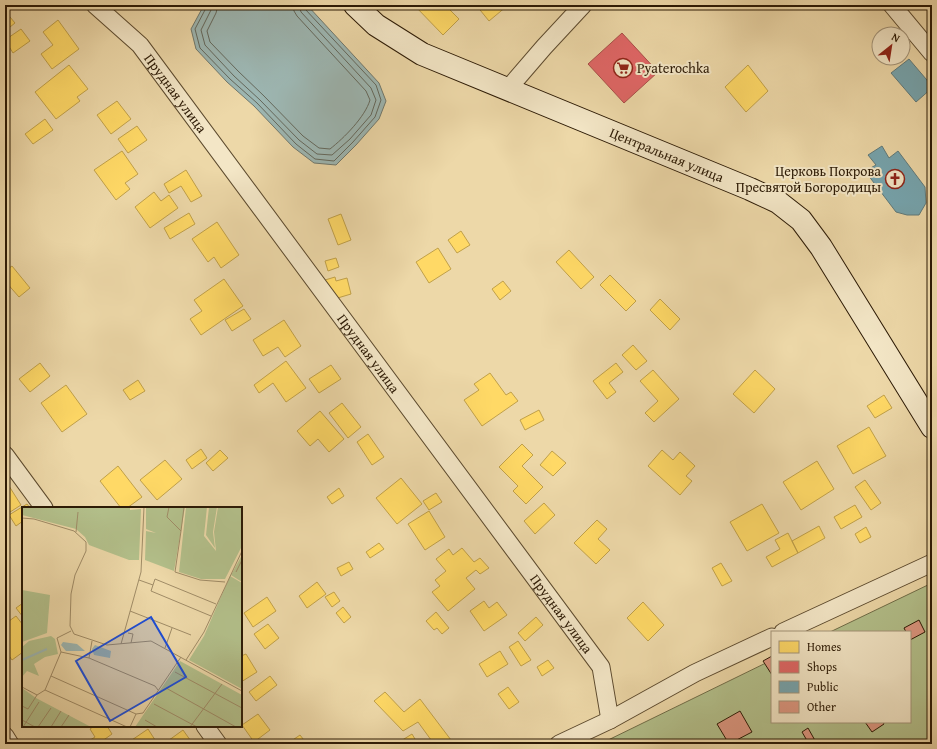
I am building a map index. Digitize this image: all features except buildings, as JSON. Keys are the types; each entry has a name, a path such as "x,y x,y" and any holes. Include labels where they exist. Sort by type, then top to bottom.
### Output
{"street":[{"name":"Прудная улица","path":"95,5 140,45 601,667 610,720"},
{"name":"Центральная улица","path":"355,5 376,25 422,54 750,189 778,202 801,220 821,247 932,427"},
{"path":"507,90 583,5"},
{"path":"892,5 932,53"},
{"path":"5,455 43,507"},
{"path":"785,631 932,562"},
{"path":"559,744 610,720 695,673 771,637"},
{"path":"206,727 218,744"},
{"path":"5,736 10,744"}],"green space":[{"path":"932,583 932,744 600,744 771,660 771,723 911,723 911,631 832,631"}],"water":[{"path":"204,5 307,5 379,83 386,101 379,119 336,165 314,163 293,147 196,49 191,29"}],"place":[{"name":"Pyaterochka","path":"623,68"},
{"name":"Церковь Покрова Пресвятой Богородицы","path":"895,179"}]}
